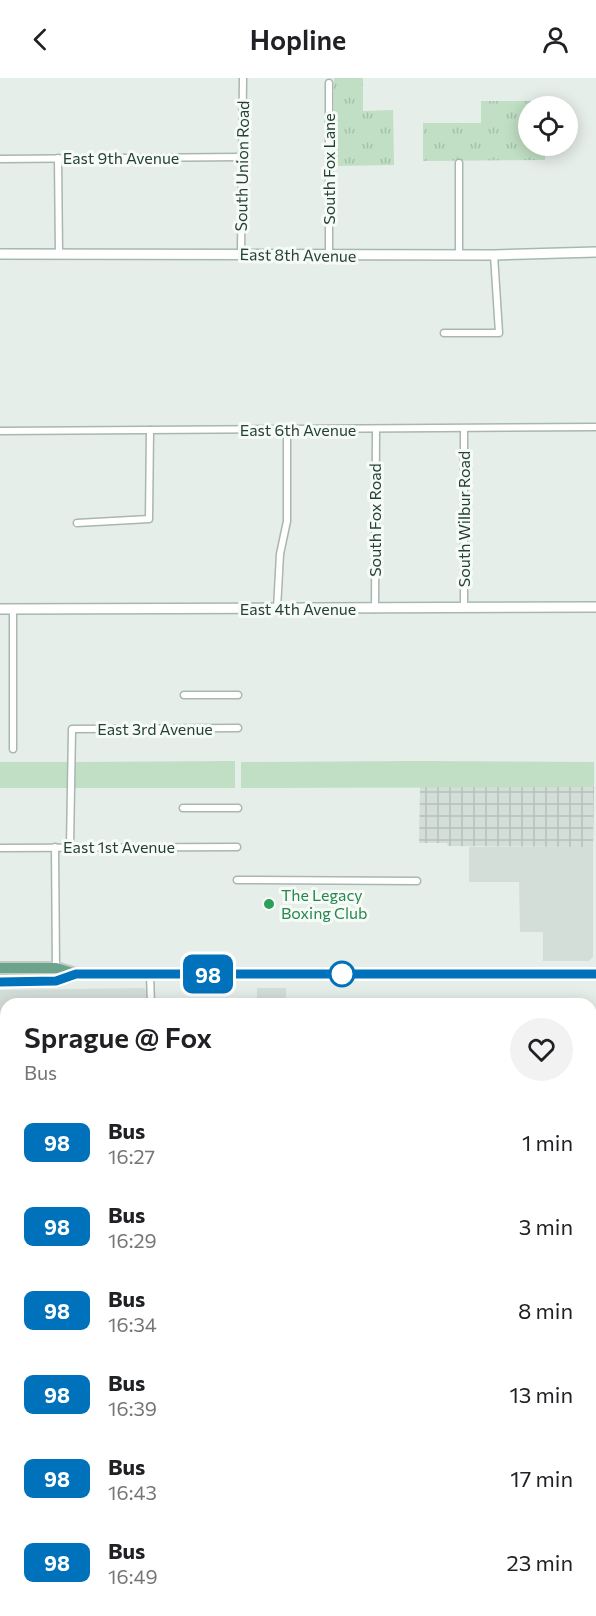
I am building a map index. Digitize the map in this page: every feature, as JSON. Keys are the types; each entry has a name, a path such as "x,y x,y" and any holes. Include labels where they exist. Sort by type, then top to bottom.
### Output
{"main road":[{"path":"0,968 56,968 76,974 596,974"},
{"path":"0,982 56,981 76,974"}],"street":[{"name":"South Union Road","path":"241,254 243,78"},
{"name":"South Fox Lane","path":"328,83 329,255"},
{"name":"East 9th Avenue","path":"0,159 242,157"},
{"path":"58,158 59,254"},
{"path":"459,163 459,255"},
{"name":"East 8th Avenue","path":"0,254 494,255 596,252"},
{"path":"444,333 499,333 494,255"},
{"name":"East 6th Avenue","path":"0,431 596,427"},
{"name":"South Wilbur Road","path":"464,429 464,608"},
{"path":"77,523 149,519 150,430"},
{"path":"277,609 280,554 287,521 287,430"},
{"name":"South Fox Road","path":"375,609 376,430"},
{"name":"East 4th Avenue","path":"0,609 596,608"},
{"path":"13,609 13,749"},
{"path":"184,695 238,695"},
{"name":"East 3rd Avenue","path":"70,847 72,729 238,728"},
{"path":"183,808 238,808"},
{"path":"55,847 56,981"},
{"name":"East 1st Avenue","path":"0,848 237,847"},
{"path":"237,880 417,881"},
{"path":"150,974 150,998"}],"shaded area":[{"path":"420,787 594,787 593,847 448,846 447,843 419,843"},
{"path":"469,847 593,847 593,957 589,961 543,961 543,932 520,932 519,882 469,882"},
{"path":"144,988 148,993 148,998 0,998 0,990"},
{"path":"257,988 286,988 286,998 257,998"}],"green space":[{"path":"334,78 363,78 363,111 393,110 394,165 334,166"},
{"path":"481,101 518,101 518,156 545,156 545,160 423,161 423,123 481,123"},
{"path":"235,761 235,788 75,788 75,762"},
{"path":"0,762 69,762 69,788 0,788"},
{"path":"241,762 594,762 594,787 241,788"}],"bus line":[{"name":"98","path":"0,982 56,981 76,974 596,974"}],"place":[{"name":"The Legacy Boxing Club","path":"269,904"}]}
